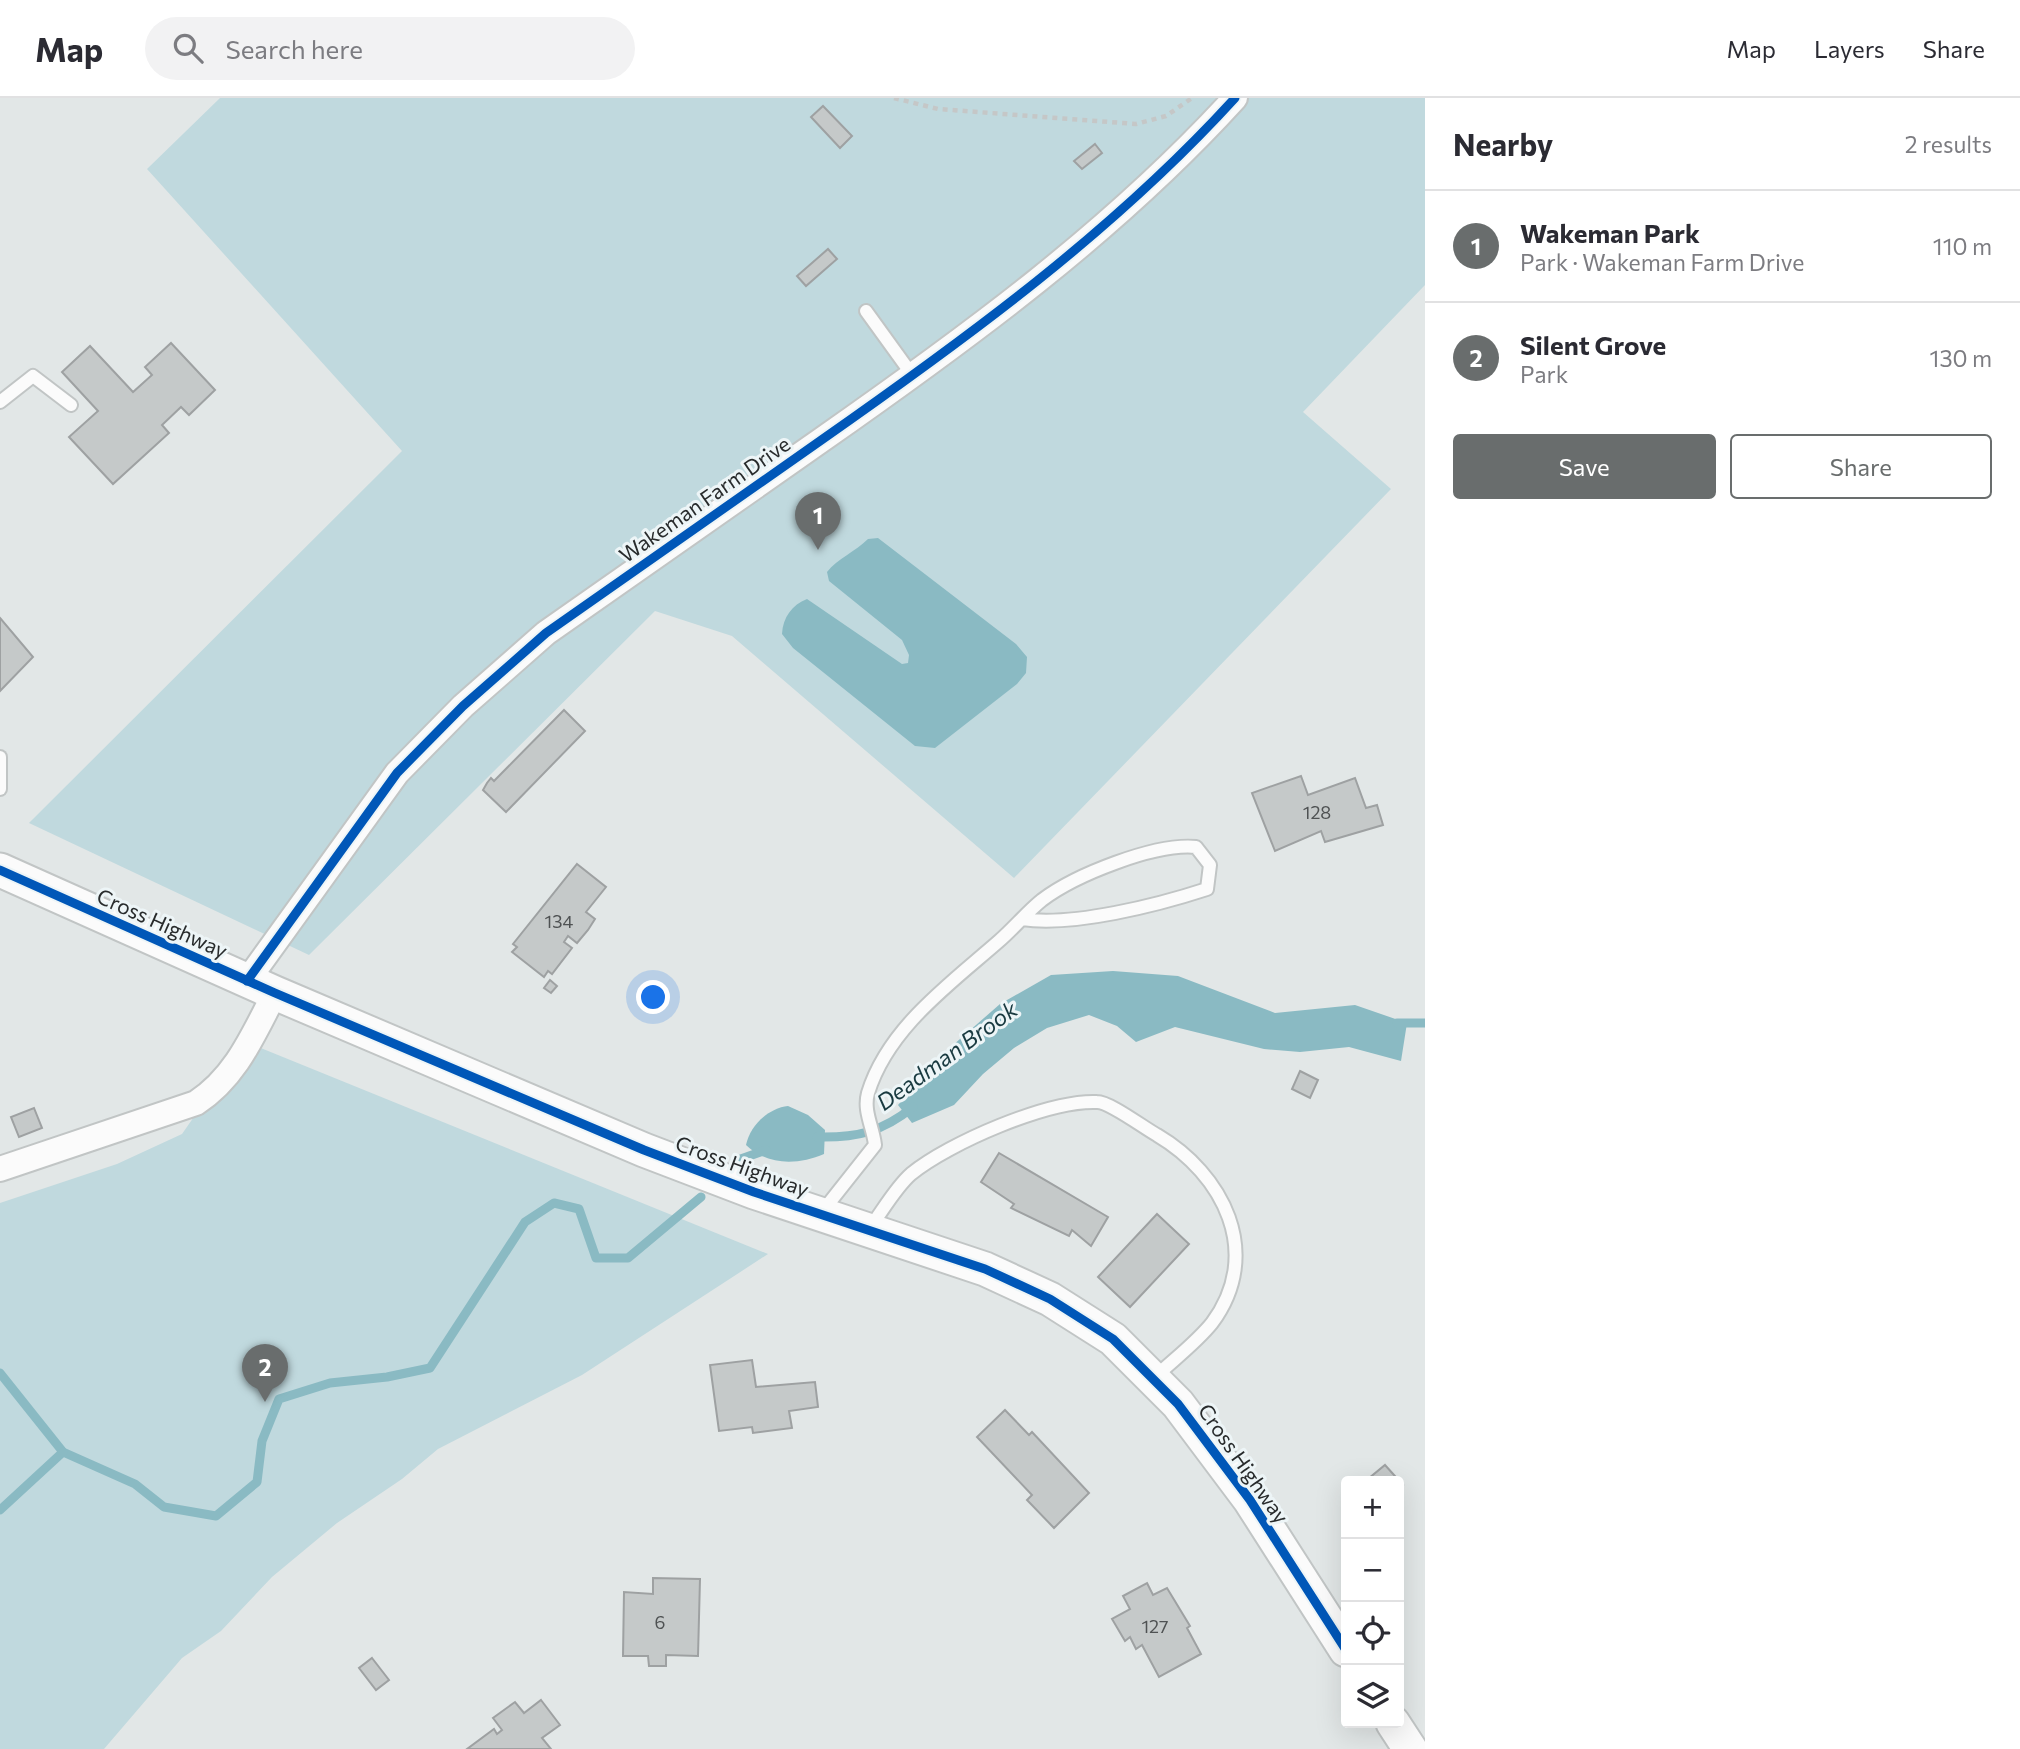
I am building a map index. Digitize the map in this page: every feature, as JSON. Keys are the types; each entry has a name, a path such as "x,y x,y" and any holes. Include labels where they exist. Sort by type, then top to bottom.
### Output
{"street":[{"name":"Wakeman Farm Drive","path":"0,1169 67,1144 179,1111 204,1098 236,1065 261,987 397,773 496,676 546,633 913,376 1061,263 1205,131 1235,98"},
{"name":"Cross Highway","path":"0,870 261,987 644,1150 820,1214 985,1269 1051,1298 1113,1339 1154,1378 1208,1441 1341,1642"},
{"path":"1396,1728 1410,1749"}],"lane":[{"path":"866,311 913,376"},
{"path":"0,402 33,376 71,405"},
{"path":"0,757 0,789"},
{"path":"820,1214 875,1145 867,1116 867,1096 880,1061 900,1034 1042,900 1087,873 1176,845 1196,847 1210,865 1207,889 1174,900 1047,923 1022,919"},
{"path":"869,1230 910,1175 962,1142 1052,1107 1100,1101 1175,1146 1205,1172 1223,1198 1233,1224 1232,1277 1213,1322 1154,1378"}],"path":[{"path":"894,98 938,108 1136,124 1166,116 1192,98"}],"shaded area":[{"path":"220,98 1425,98 1425,285 1303,412 1391,489 1014,878 732,636 655,611 309,955 29,823 402,451 147,169"},
{"path":"246,1042 768,1254 582,1375 438,1449 402,1479 337,1523 272,1577 221,1631 182,1658 104,1749 0,1749 0,1203 117,1164 182,1134"}],"water":[{"path":"878,538 1016,644 1027,657 1026,673 1017,684 935,748 915,746 793,648 782,634 789,612 807,599 902,664 908,663 909,655 902,640 829,581 827,572 836,563 868,539"},
{"path":"1113,971 1178,976 1275,1013 1355,1005 1407,1023 1401,1061 1349,1047 1300,1052 1264,1049 1175,1027 1136,1042 1117,1026 1089,1015 1047,1028 1014,1048 983,1074 954,1105 912,1123 898,1105 952,1046 1000,1004 1051,975"},
{"path":"788,1106 808,1115 825,1130 824,1154 784,1162 764,1157 746,1145 761,1119 774,1110"}],"building":[{"path":"823,106 852,136 840,148 811,117"},
{"path":"1095,144 1102,153 1082,169 1074,161"},
{"path":"828,249 837,259 806,286 797,276"},
{"path":"171,343 215,390 189,415 181,407 162,425 169,433 113,484 69,437 98,411 62,372 90,346 133,392 152,375 145,367"},
{"path":"0,618 33,657 0,691"},
{"path":"564,710 585,731 506,812 483,790 491,778 494,781"},
{"path":"1301,776 1308,795 1355,778 1366,808 1377,805 1383,825 1325,842 1321,831 1275,851 1252,793"},
{"path":"577,864 606,887 586,912 595,919 588,930 577,943 568,936 564,942 572,948 552,974 548,971 544,977 512,952 517,947 513,944"},
{"path":"550,980 557,986 551,993 544,988"},
{"path":"1300,1071 1318,1080 1310,1098 1292,1089"},
{"path":"34,1108 42,1128 19,1137 11,1117"},
{"path":"999,1153 1108,1217 1091,1246 1072,1230 1069,1236 1011,1208 1014,1204 981,1182"},
{"path":"1157,1214 1189,1244 1130,1307 1098,1277"},
{"path":"752,1360 756,1387 815,1382 818,1407 789,1411 792,1428 753,1433 752,1427 719,1431 710,1365"},
{"path":"1005,1410 1029,1435 1032,1432 1089,1493 1054,1528 1027,1500 1032,1495 977,1437"},
{"path":"1385,1465 1395,1476 1372,1476"},
{"path":"653,1578 700,1579 698,1656 666,1655 666,1666 649,1666 648,1656 623,1656 624,1592 653,1594"},
{"path":"1147,1583 1153,1595 1167,1588 1190,1626 1187,1628 1201,1654 1159,1677 1142,1645 1136,1649 1130,1637 1125,1641 1112,1619 1130,1609 1123,1596"},
{"path":"372,1658 389,1680 376,1690 359,1668"},
{"path":"541,1700 560,1725 542,1738 551,1749 467,1749 494,1729 497,1734 502,1730 493,1718 515,1702 524,1713"}],"waterway":[{"name":"Deadman Brook","path":"1397,1023 1425,1023"},
{"name":"Deadman Brook","path":"817,1137 868,1132 902,1116 913,1107"},
{"name":"Deadman Brook","path":"735,1161 766,1150"},
{"name":"Deadman Brook","path":"0,1373 63,1452 135,1484 164,1507 216,1516 257,1482 262,1441 279,1399 330,1383 387,1377 430,1368 525,1222 554,1203 579,1209 596,1258 628,1258 701,1197"},
{"path":"0,1510 63,1452"}],"cycle path":[{"path":"247,981 397,773 463,706 546,633 930,363 1037,281 1140,193 1235,98"},
{"path":"0,870 275,993 644,1150 754,1192 985,1269 1050,1299 1113,1339 1178,1404 1250,1500 1341,1642"}],"place":[{"name":"Wakeman Park","path":"818,550"},
{"name":"Silent Grove","path":"265,1402"}]}
